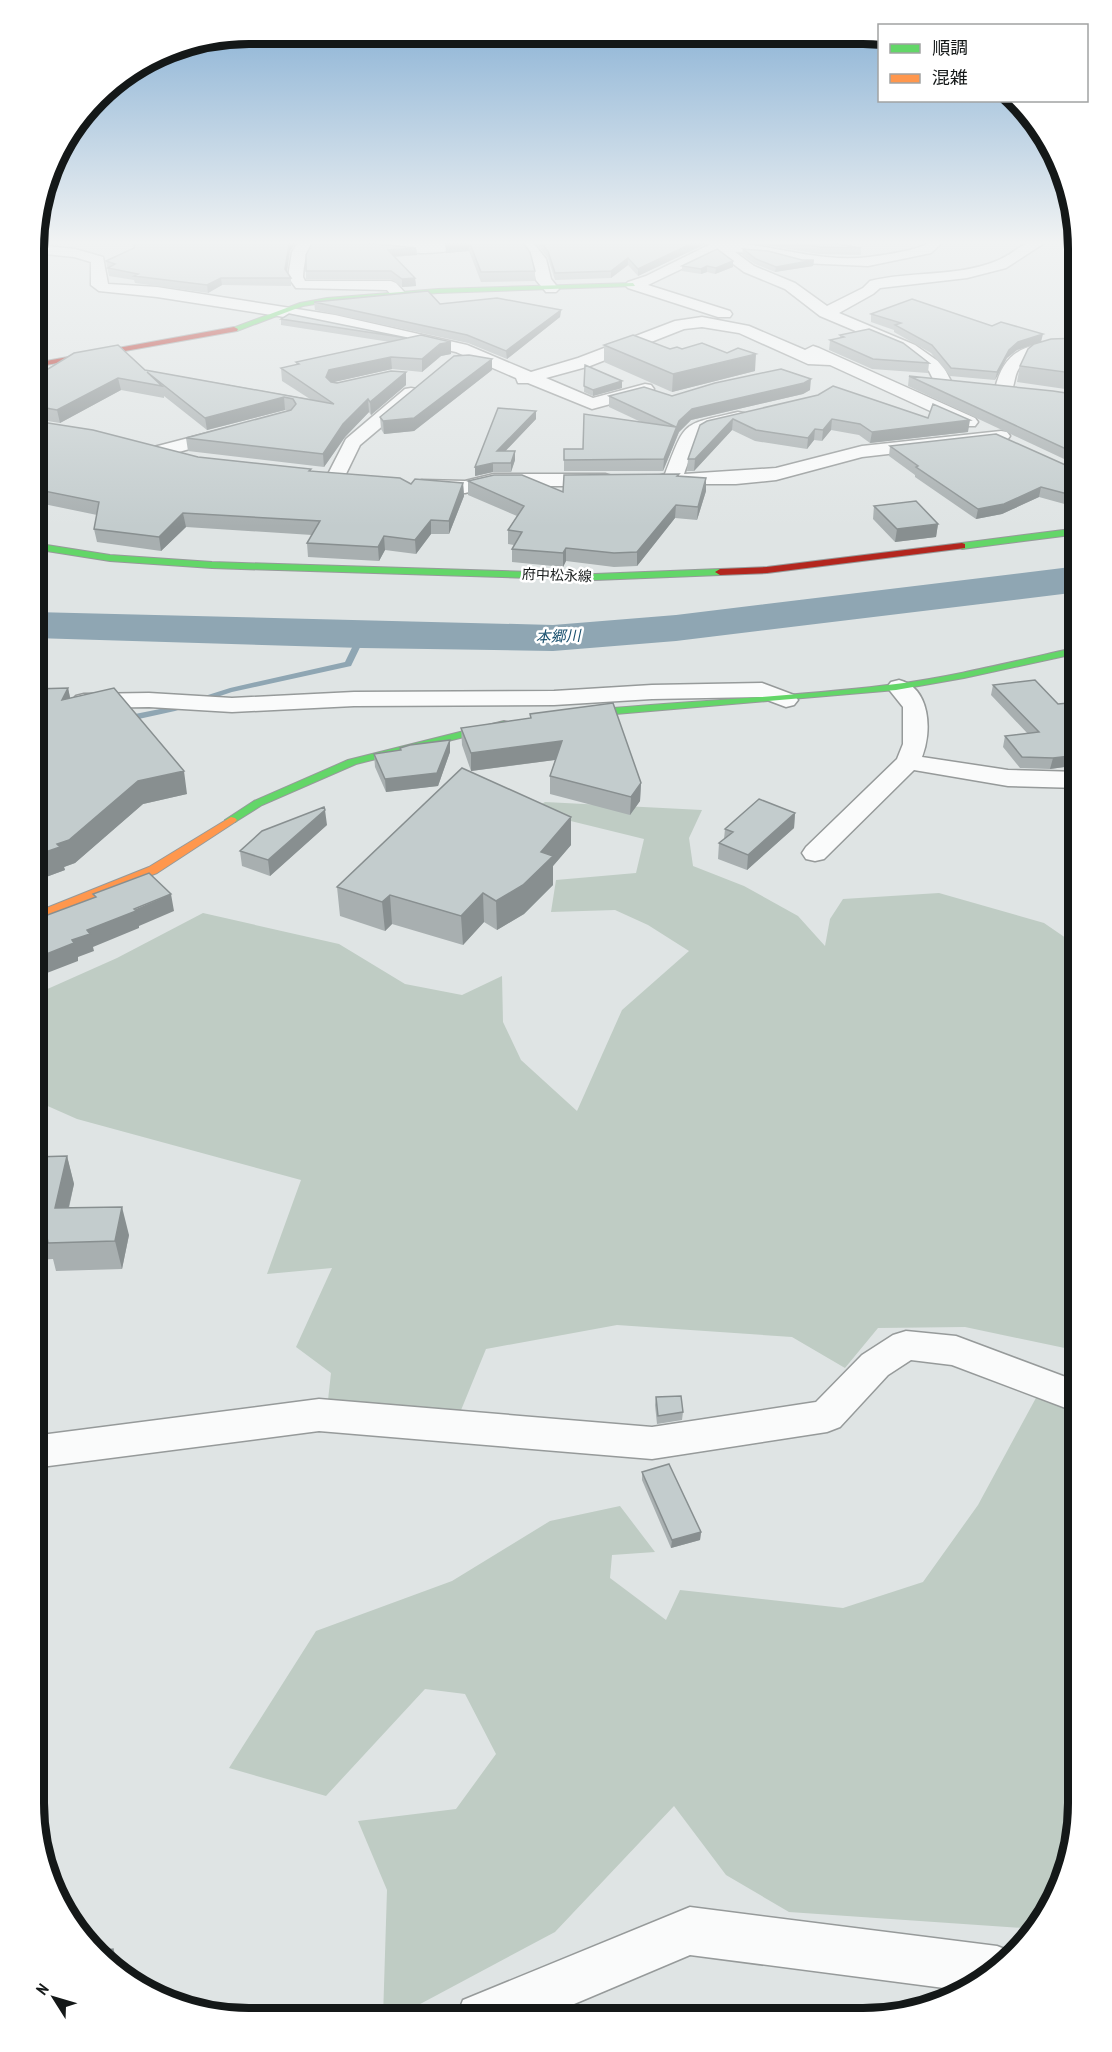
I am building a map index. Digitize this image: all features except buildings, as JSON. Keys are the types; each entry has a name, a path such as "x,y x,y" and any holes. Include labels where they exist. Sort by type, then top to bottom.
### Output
{"street":[{"path":"44,363 196,336"},
{"path":"402,336 461,348 592,404 645,388"},
{"path":"448,362 456,359 473,359 521,380 584,362 651,336"},
{"path":"758,336 814,360 832,360"},
{"path":"780,336 1020,445"},
{"path":"880,336 909,348 936,368 943,382"},
{"path":"1004,389 1006,372 1013,362 1029,351 1069,347"},
{"path":"800,370 832,360"},
{"path":"584,362 604,371"},
{"path":"336,476 352,443 423,379 402,376"},
{"path":"841,382 851,377 867,376 963,385"},
{"path":"625,380 662,396"},
{"path":"984,387 1023,391"},
{"path":"672,480 690,433 699,426 755,413"},
{"path":"157,452 243,428"},
{"path":"648,480 736,478 776,474 862,453 1001,436"},
{"path":"137,446 189,460"},
{"path":"313,474 357,478"},
{"path":"399,483 465,487 494,480 624,480"},
{"name":"府中松永線","path":"44,548 110,558 212,565 595,577 767,570 1069,532"},
{"path":"553,717 641,707 786,700 899,687 1069,652"},
{"path":"815,853 908,762 915,744 915,706 899,687"},
{"path":"57,702 149,700 232,705 354,699 555,698 652,692 762,690 786,700"},
{"path":"44,913 153,870 258,803 352,762 521,720"},
{"path":"908,762 1008,778 1069,780"},
{"path":"44,1451 320,1415 652,1443 827,1416 875,1365 906,1345 956,1351 1068,1394"},
{"path":"505,2008 690,1930 985,1968"}],"shaded area":[{"path":"545,802 702,810 689,838 693,866 744,886 798,916 825,946 830,919 843,899 939,893 1044,923 1069,940 1068,1349 965,1327 878,1328 845,1368 792,1337 617,1325 486,1349 457,1420 328,1400 331,1373 296,1347 332,1268 267,1274 301,1180 77,1119 44,1104 44,991 117,958 203,913 339,944 405,984 462,995 502,976 503,1022 521,1060 577,1111 622,1010 689,951 648,925 615,910 551,912 556,880 636,873 644,839 530,811"},
{"path":"1037,1396 1068,1406 1068,1817 1065,1843 1058,1869 1047,1894 1026,1928 789,1912 726,1875 674,1806 555,1932 413,2008 383,2008 387,1890 358,1821 456,1809 496,1754 465,1694 425,1689 326,1796 229,1768 316,1631 452,1581 550,1521 620,1506 655,1552 612,1555 610,1578 666,1620 680,1590 843,1608 923,1582 978,1505"}],"waterway":[{"name":"本郷川","path":"44,625 553,638 676,628 1069,580"},
{"path":"125,719 172,709 230,690 348,664 362,635"}],"traffic: fast":[{"path":"962,546 1069,532"},
{"path":"44,548 110,558 212,565 595,577 720,572"},
{"path":"569,715 814,696 896,687 1069,652"},
{"path":"231,820 258,803 352,762 504,724"}],"traffic: slow":[{"path":"44,913 153,870 231,820"}],"traffic: jam":[{"path":"44,363 197,336"},
{"path":"720,572 767,570 962,546"}]}
